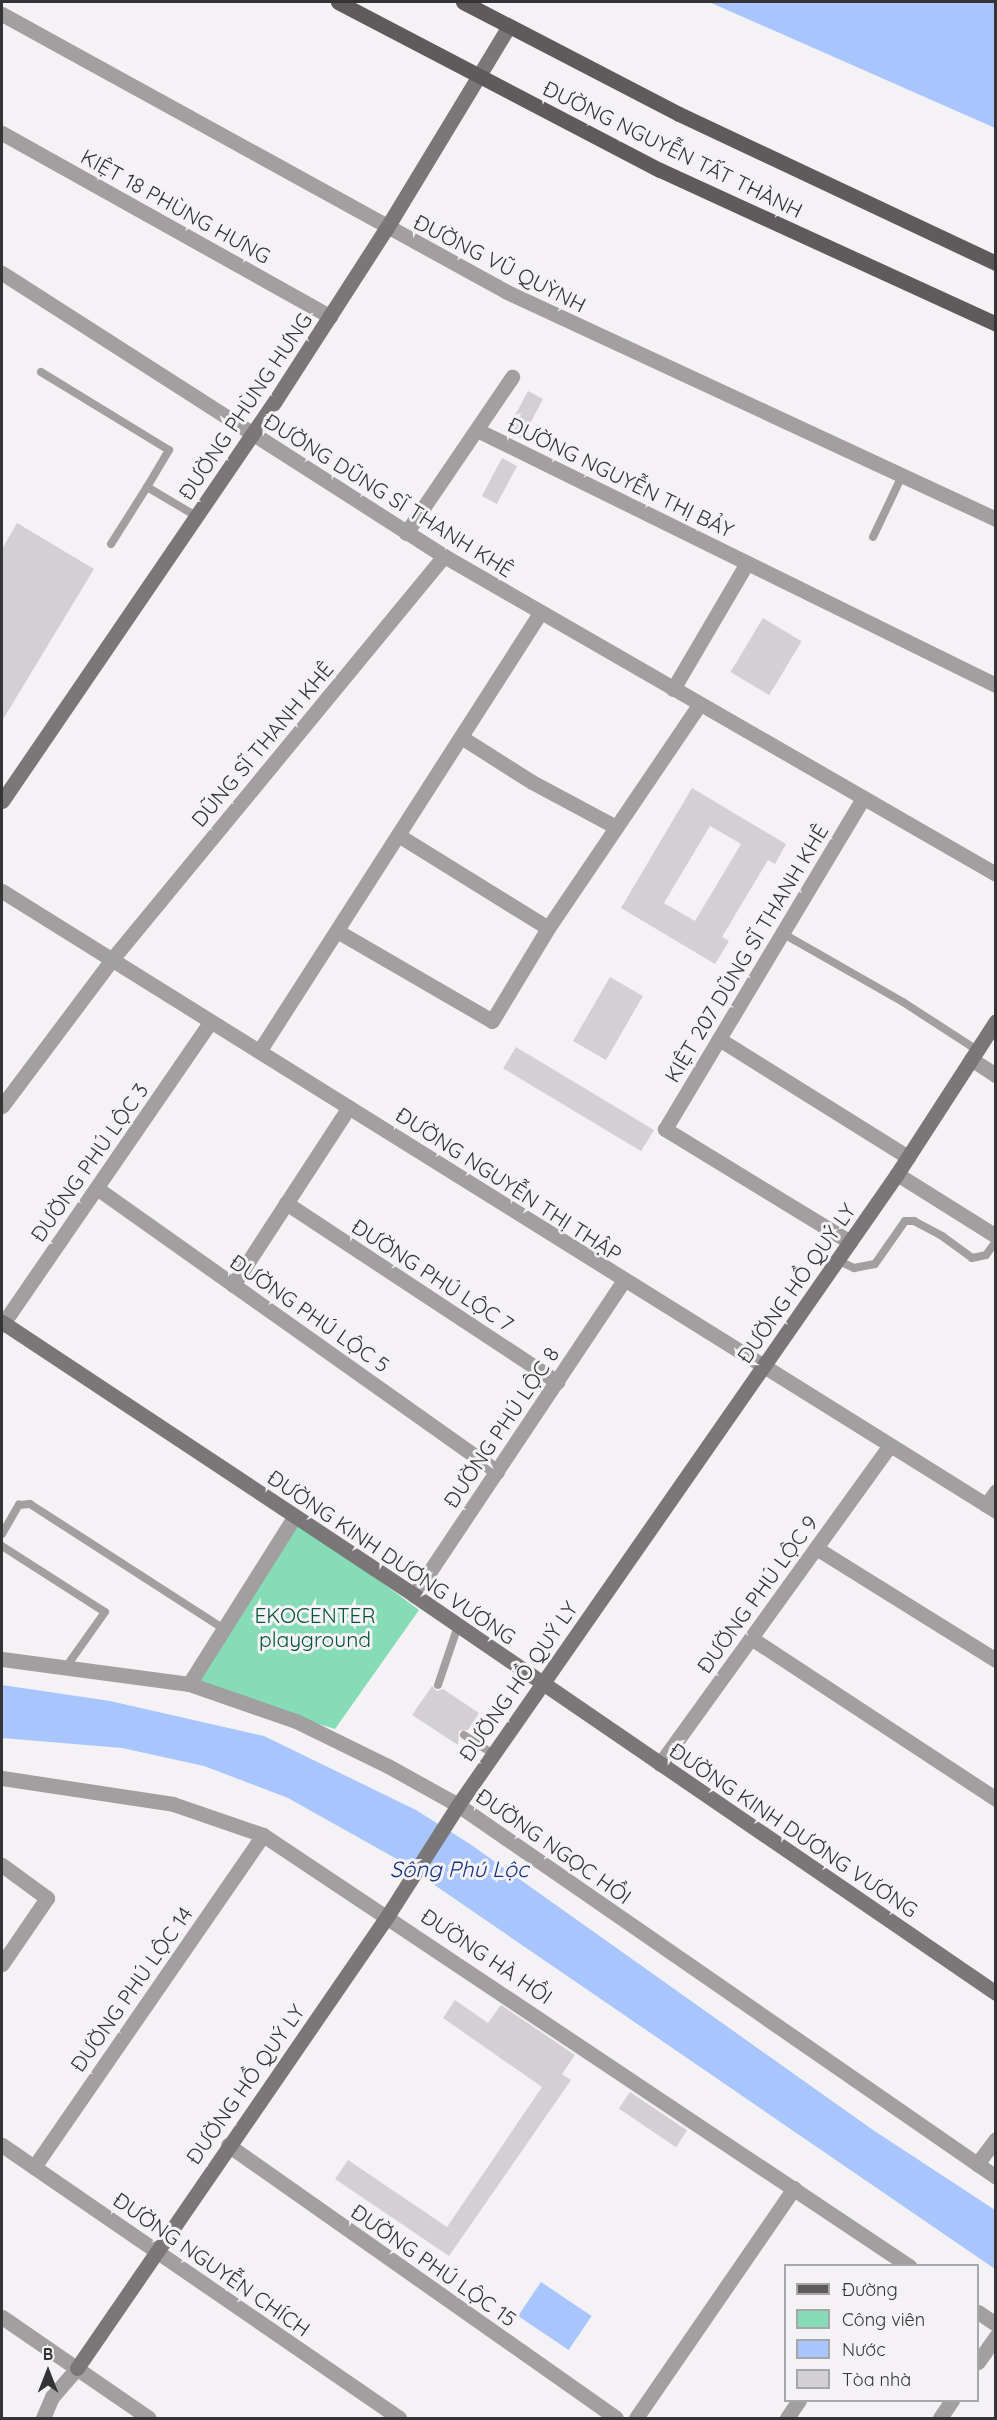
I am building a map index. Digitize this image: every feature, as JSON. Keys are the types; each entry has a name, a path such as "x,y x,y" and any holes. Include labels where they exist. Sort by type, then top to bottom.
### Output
{"main road":[{"name":"ĐƯỜNG NGUYỄN TẤT THÀNH","path":"338,2 660,170 996,324"},
{"name":"ĐƯỜNG NGUYỄN TẤT THÀNH","path":"463,2 679,114 996,262"}],"street":[{"name":"ĐƯỜNG VŨ QUỲNH","path":"2,14 386,229 507,292 996,519"},
{"name":"ĐƯỜNG PHÙNG HƯNG","path":"2,801 252,435 330,316 386,229 509,26"},
{"name":"KIỆT 18 PHÙNG HƯNG","path":"2,133 330,316"},
{"name":"ĐƯỜNG DŨNG SĨ THANH KHÊ","path":"2,273 444,556 699,705 996,874"},
{"name":"ĐƯỜNG NGUYỄN THỊ BẢY","path":"406,533 512,377"},
{"name":"ĐƯỜNG NGUYỄN THỊ BẢY","path":"477,429 996,686"},
{"name":"DŨNG SĨ THANH KHÊ","path":"2,1106 113,957 444,556"},
{"name":"ĐƯỜNG NGUYỄN THỊ BẢY","path":"673,689 747,563"},
{"path":"260,1050 540,613"},
{"path":"337,931 492,1021 548,928 699,705"},
{"path":"460,737 532,782 616,827"},
{"name":"KIỆT 207 DŨNG SĨ THANH KHÊ","path":"850,1242 665,1128 863,798"},
{"path":"398,835 548,928"},
{"name":"ĐƯỜNG NGUYỄN THỊ THẬP","path":"2,891 113,957 210,1022 260,1050 623,1282 991,1508"},
{"name":"ĐƯỜNG HỒ QUÝ LY","path":"77,2368 388,1915 448,1819 897,1174 996,1021"},
{"name":"ĐƯỜNG PHÚ LỘC 3","path":"2,1323 98,1190 210,1022"},
{"path":"719,1039 908,1157"},
{"path":"974,1055 996,1075"},
{"path":"233,1284 349,1107"},
{"path":"897,1174 996,1236"},
{"name":"ĐƯỜNG PHÚ LỘC 5","path":"98,1190 497,1472"},
{"name":"ĐƯỜNG PHÚ LỘC 7","path":"286,1203 557,1382"},
{"name":"ĐƯỜNG PHÚ LỘC 8","path":"414,1595 623,1282"},
{"name":"ĐƯỜNG KINH DƯƠNG VƯƠNG","path":"2,1323 414,1595 996,1993"},
{"name":"ĐƯỜNG PHÚ LỘC 9","path":"660,1764 889,1447"},
{"path":"991,1508 996,1491"},
{"path":"189,1684 294,1517"},
{"path":"816,1548 996,1660"},
{"path":"751,1638 996,1799"},
{"name":"ĐƯỜNG NGỌC HỒI","path":"2,1659 189,1684 296,1721 458,1805 996,2177"},
{"name":"ĐƯỜNG HÀ HỒI","path":"2,1778 172,1804 263,1835 388,1915 794,2188 899,2263"},
{"name":"ĐƯỜNG PHÚ LỘC 14","path":"34,2167 263,1835"},
{"path":"2,1865 47,1899 2,1964"},
{"path":"977,2164 996,2139"},
{"name":"ĐƯỜNG NGUYỄN CHÍCH","path":"2,2145 399,2418"},
{"name":"ĐƯỜNG PHÚ LỘC 15","path":"228,2145 616,2418"},
{"path":"636,2418 794,2188"},
{"path":"979,2313 996,2324"},
{"path":"2,2317 148,2418"},
{"path":"979,2361 996,2336"},
{"path":"43,2418 52,2397 77,2368"},
{"path":"787,2418 798,2402"},
{"path":"940,2418 951,2402"}],"lane":[{"path":"41,372 169,450 111,544"},
{"path":"873,537 902,476"},
{"path":"147,487 196,516"},
{"path":"782,933 903,1002 974,1055"},
{"path":"837,1260 854,1268 875,1264 905,1221 914,1221 942,1236 972,1258 986,1254 996,1241"},
{"path":"2,1534 19,1505 30,1504 224,1629"},
{"path":"2,1546 105,1612 66,1666"},
{"path":"438,1685 458,1626"},
{"path":"465,1735 493,1754"}],"green space":[{"name":"EKOCENTER playground","path":"294,1517 419,1610 335,1729 189,1684"}],"water":[{"path":"709,2 995,2 995,128"},
{"name":"Sông Phú Lộc","path":"2,1685 110,1701 264,1736 416,1810 470,1844 873,2130 995,2210 995,2269 395,1858 288,1798 204,1766 122,1748 2,1738"},
{"path":"541,2282 592,2316 569,2350 518,2316"}],"building":[{"path":"528,391 543,399 522,439 507,431"},
{"path":"502,458 517,466 497,504 482,496"},
{"path":"17,523 94,569 2,721 2,549"},
{"path":"763,618 802,641 769,695 731,672"},
{"path":"692,788 786,844 775,864 768,860 722,937 729,941 715,964 621,908","holes":["710,826 741,844 695,921 664,903"]},
{"path":"610,977 643,996 606,1060 573,1041"},
{"path":"516,1047 654,1130 641,1151 503,1068"},
{"path":"432,1686 437,1691 443,1689 479,1713 468,1730 459,1731 458,1745 412,1715"},
{"path":"455,2000 488,2023 501,2005 575,2055 562,2074 571,2080 449,2256 335,2179 348,2160 447,2227 542,2087 443,2018"},
{"path":"630,2092 687,2131 676,2147 619,2109"}]}
